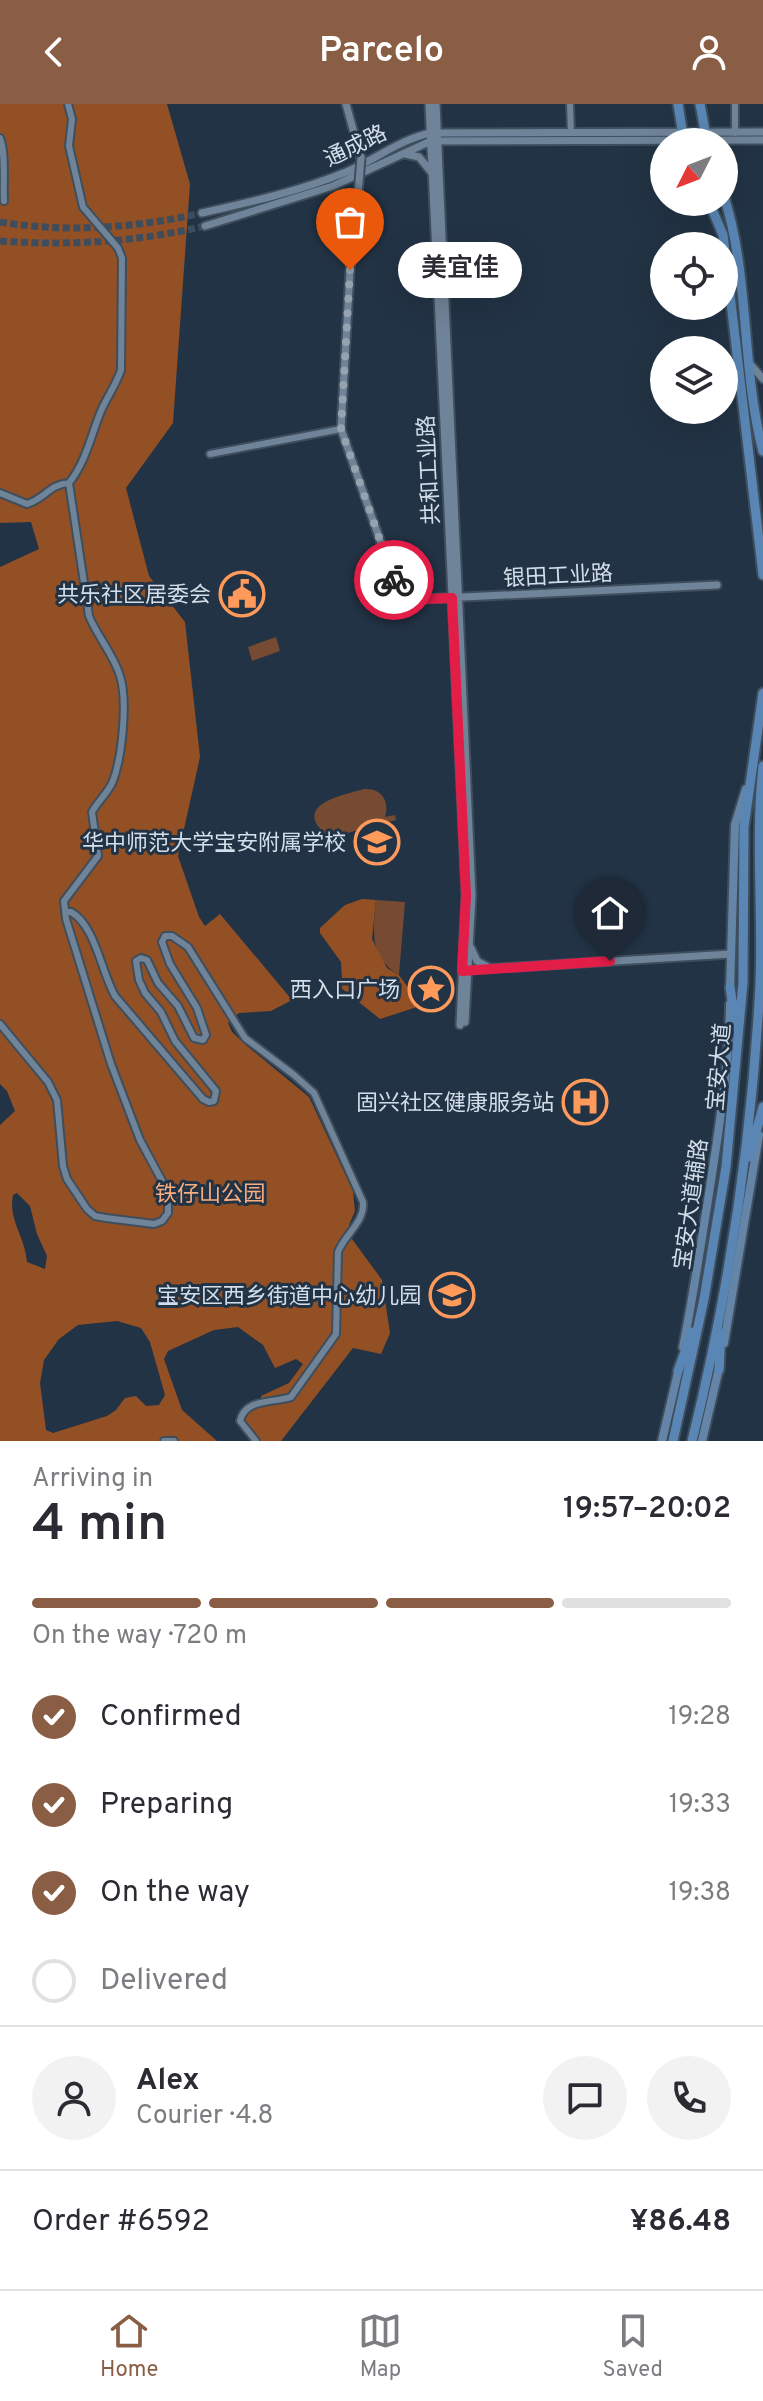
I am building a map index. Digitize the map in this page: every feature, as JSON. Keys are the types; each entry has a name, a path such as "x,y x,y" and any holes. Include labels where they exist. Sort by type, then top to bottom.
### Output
{"main road":[{"path":"678,104 678,128"},
{"path":"700,104 704,128"},
{"path":"715,216 723,235 763,575"},
{"path":"729,216 751,365 755,420 763,451"},
{"name":"宝安大道","path":"673,1441 704,1299 726,1167 743,983 744,827 763,693"},
{"name":"宝安大道","path":"692,1441 722,1304 742,1179 760,985 763,766"},
{"name":"宝安大道辅路","path":"662,1441 696,1282 715,1160 729,1027 735,825 750,779"},
{"path":"730,987 739,1048"},
{"path":"742,1179 763,1108"},
{"path":"702,1441 719,1370 744,1234 763,1108"},
{"path":"678,1371 704,1299"},
{"path":"719,1370 722,1304"}],"street":[{"path":"0,1024 48,1082 57,1100 63,1166 67,1179 87,1209 95,1216 106,1218 154,1224 162,1221 168,1213 168,1198 140,1140 111,1064 64,901 98,856 92,812 113,780 121,740 123,688 120,673 89,616 69,483 92,441 100,414 121,370 122,258 118,248 83,207 69,146 72,119 68,104"},
{"path":"210,454 341,429 350,270 361,158 346,104"},
{"name":"共和工业路","path":"429,104 434,137 466,895 462,1024"},
{"name":"共和工业路","path":"436,104 432,175 472,895 465,970"},
{"path":"570,104 571,133"},
{"path":"735,104 736,128"},
{"path":"738,136 763,132"},
{"name":"通成路","path":"205,226 333,186 434,137 571,133 650,136"},
{"path":"738,136 763,140"},
{"name":"通成路","path":"202,213 330,178 414,137 650,137"},
{"path":"0,138 4,151 1,169 4,201"},
{"path":"399,155 419,157 432,175"},
{"path":"751,365 763,379"},
{"path":"755,420 763,412"},
{"name":"银田工业路","path":"341,429 401,600 717,585"},
{"path":"0,493 27,504 34,502 48,489 69,483"},
{"path":"68,912 85,923 115,996 203,1099 209,1102 214,1101 216,1091 175,1041 161,1012 145,993 139,980 136,961 141,958 147,960 158,983 178,1006 194,1038 203,1040 206,1035 197,1008 170,964 162,942 165,936 182,942 217,991 235,1026 314,1093 364,1207 362,1217 342,1240 338,1252 336,1334 291,1397 261,1402 241,1415 240,1421 256,1441"},
{"path":"470,939 471,951 477,961 486,967 498,968"},
{"path":"465,970 731,954"},
{"path":"164,1441 174,1441"}],"shaded area":[{"path":"276,637 280,651 252,661 248,647"},
{"path":"364,789 383,796 385,817 395,815 396,820 318,841 317,836 325,834 316,824 314,815 318,808 334,798"},
{"path":"376,900 405,902 399,975 389,968 378,952 374,933"}],"green space":[{"name":"铁仔山公园","path":"0,104 167,104 190,184 173,423 126,488 149,576 185,622 200,757 178,856 205,926 220,914 292,1000 271,1011 239,1013 228,1023 232,1032 247,1046 309,1097 353,1191 355,1211 349,1225 352,1239 382,1280 390,1333 381,1354 353,1348 281,1441 260,1441 245,1420 249,1413 261,1406 261,1396 289,1383 303,1364 296,1359 275,1368 263,1345 238,1327 214,1330 168,1351 164,1359 182,1410 217,1441 0,1441 0,1125 15,1111 7,1091 0,1084 0,567 39,549 31,522 0,523","holes":["17,1193 30,1206 47,1256 45,1269 27,1262 13,1212 13,1195","117,1321 141,1328 150,1342 165,1395 159,1405 146,1406 136,1396 125,1398 107,1416 53,1433 46,1430 40,1383 44,1360 59,1339 78,1325"]},
{"path":"362,899 376,900 372,939 387,968 399,975 420,1004 380,1019 335,983 342,980 341,962 320,933 320,928 345,905"}],"tunnel":[{"path":"0,222 51,227 101,227 202,213"},
{"path":"0,241 103,241 154,236 205,226"}],"way so far":[{"path":"350,270 341,429 394,580"}],"place":[{"name":"美宜佳","path":"350,270"},
{"name":"共乐社区居委会","path":"242,594"},
{"name":"华中师范大学宝安附属学校","path":"377,842"},
{"name":"西入口广场","path":"431,989"},
{"name":"固兴社区健康服务站","path":"585,1102"},
{"name":"宝安区西乡街道中心幼儿园","path":"452,1295"}],"route":[{"path":"394,580 401,600 452,598 466,895 462,971 610,961"}]}
